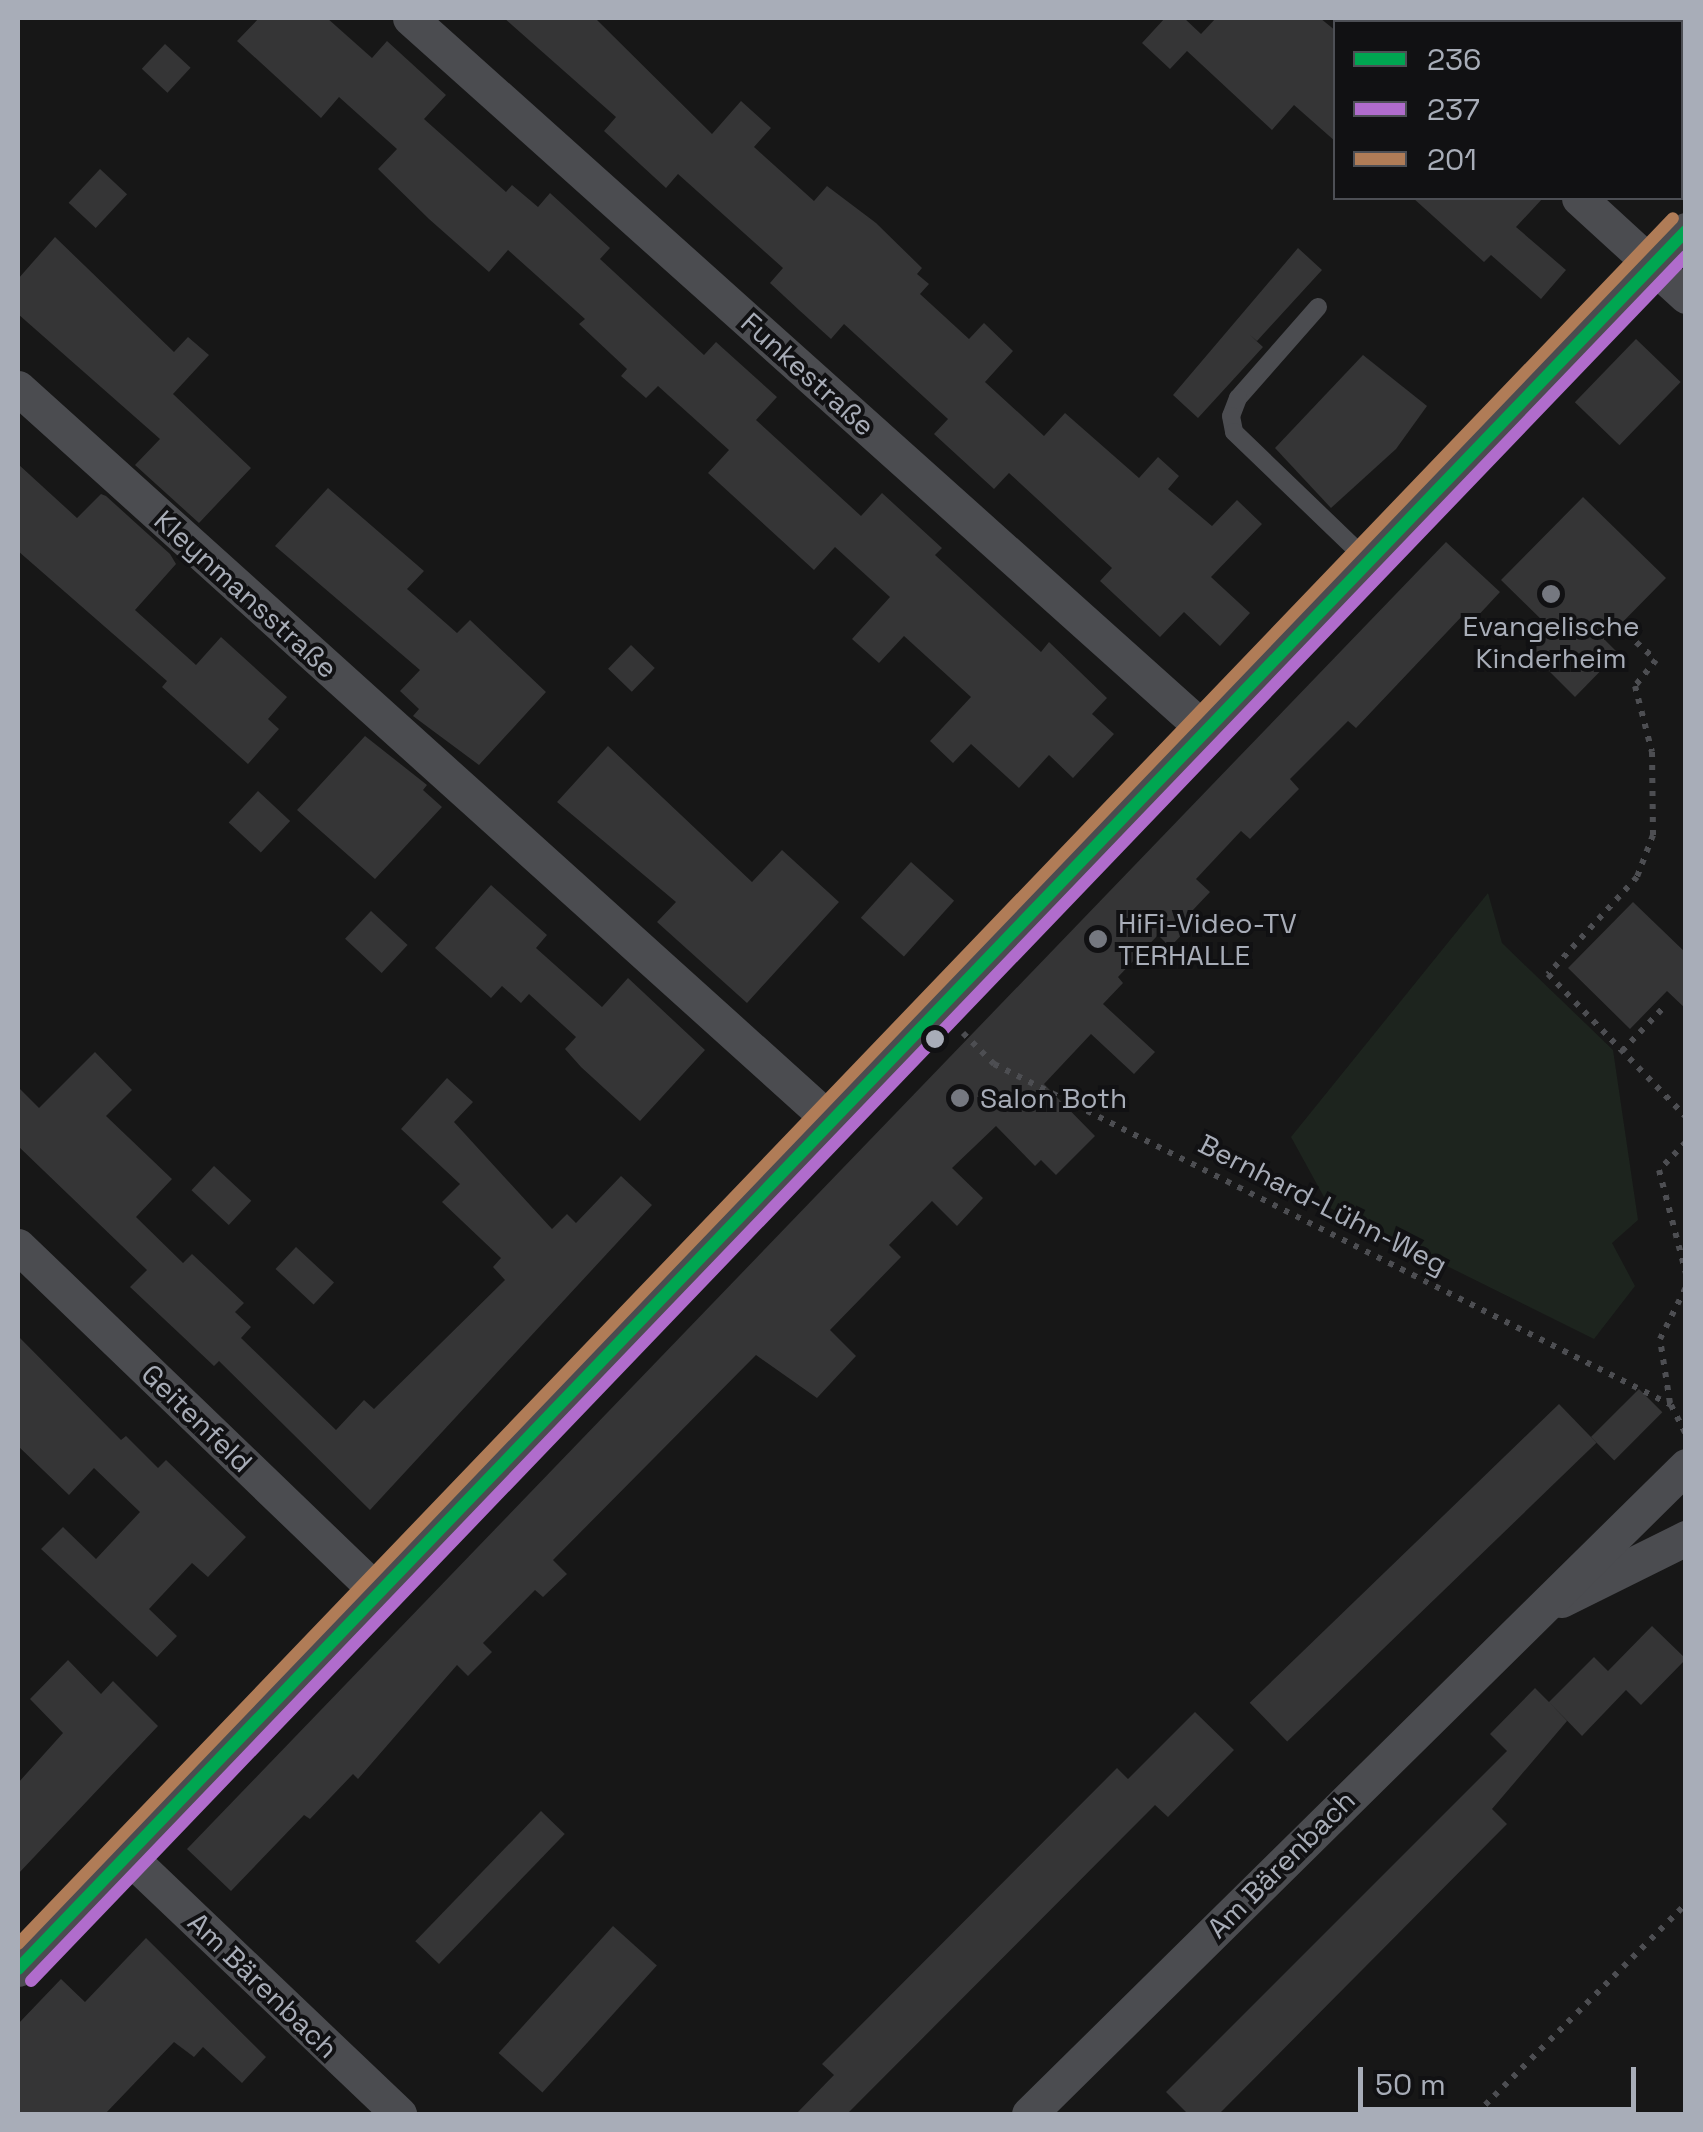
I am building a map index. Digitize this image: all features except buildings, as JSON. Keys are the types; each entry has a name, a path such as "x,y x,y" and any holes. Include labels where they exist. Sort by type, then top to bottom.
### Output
{"street":[{"name":"Funkestraße","path":"410,18 1206,731"},
{"path":"1581,200 1686,296"},
{"path":"18,1969 376,1590 940,1010 1686,230"},
{"name":"Kleynmansstraße","path":"18,388 832,1122"},
{"name":"Geitenfeld","path":"18,1246 376,1590"},
{"name":"Am Bärenbach","path":"1029,2114 1686,1466"},
{"name":"Am Bärenbach","path":"1533,1614 1686,1538"},
{"name":"Am Bärenbach","path":"128,1855 400,2114"}],"lane":[{"path":"1318,307 1238,398 1231,416 1234,432 1368,561"}],"path":[{"path":"1617,625 1656,660 1636,686 1652,752 1653,836 1637,877 1548,974 1686,1117"},
{"path":"1622,1051 1665,1006"},
{"name":"Bernhard-Lühn-Weg","path":"940,1010 994,1064 1670,1404"},
{"path":"1686,1142 1660,1170 1686,1274"},
{"path":"1686,1287 1660,1340 1670,1404 1686,1434"},
{"path":"1476,2114 1686,1904"}],"shaded area":[{"path":"1488,893 1502,943 1613,1050 1638,1220 1612,1243 1635,1286 1594,1339 1330,1208 1291,1137"}],"transit line":[{"name":"201","path":"18,1944 1673,218"},
{"name":"236","path":"18,1969 1686,231"},
{"name":"237","path":"31,1981 1686,256"}],"place":[{"name":"Evangelische Kinderheim","path":"1551,594"},
{"name":"HiFi-Video-TV TERHALLE","path":"1098,939"},
{"name":"Salon Both","path":"960,1098"}]}
